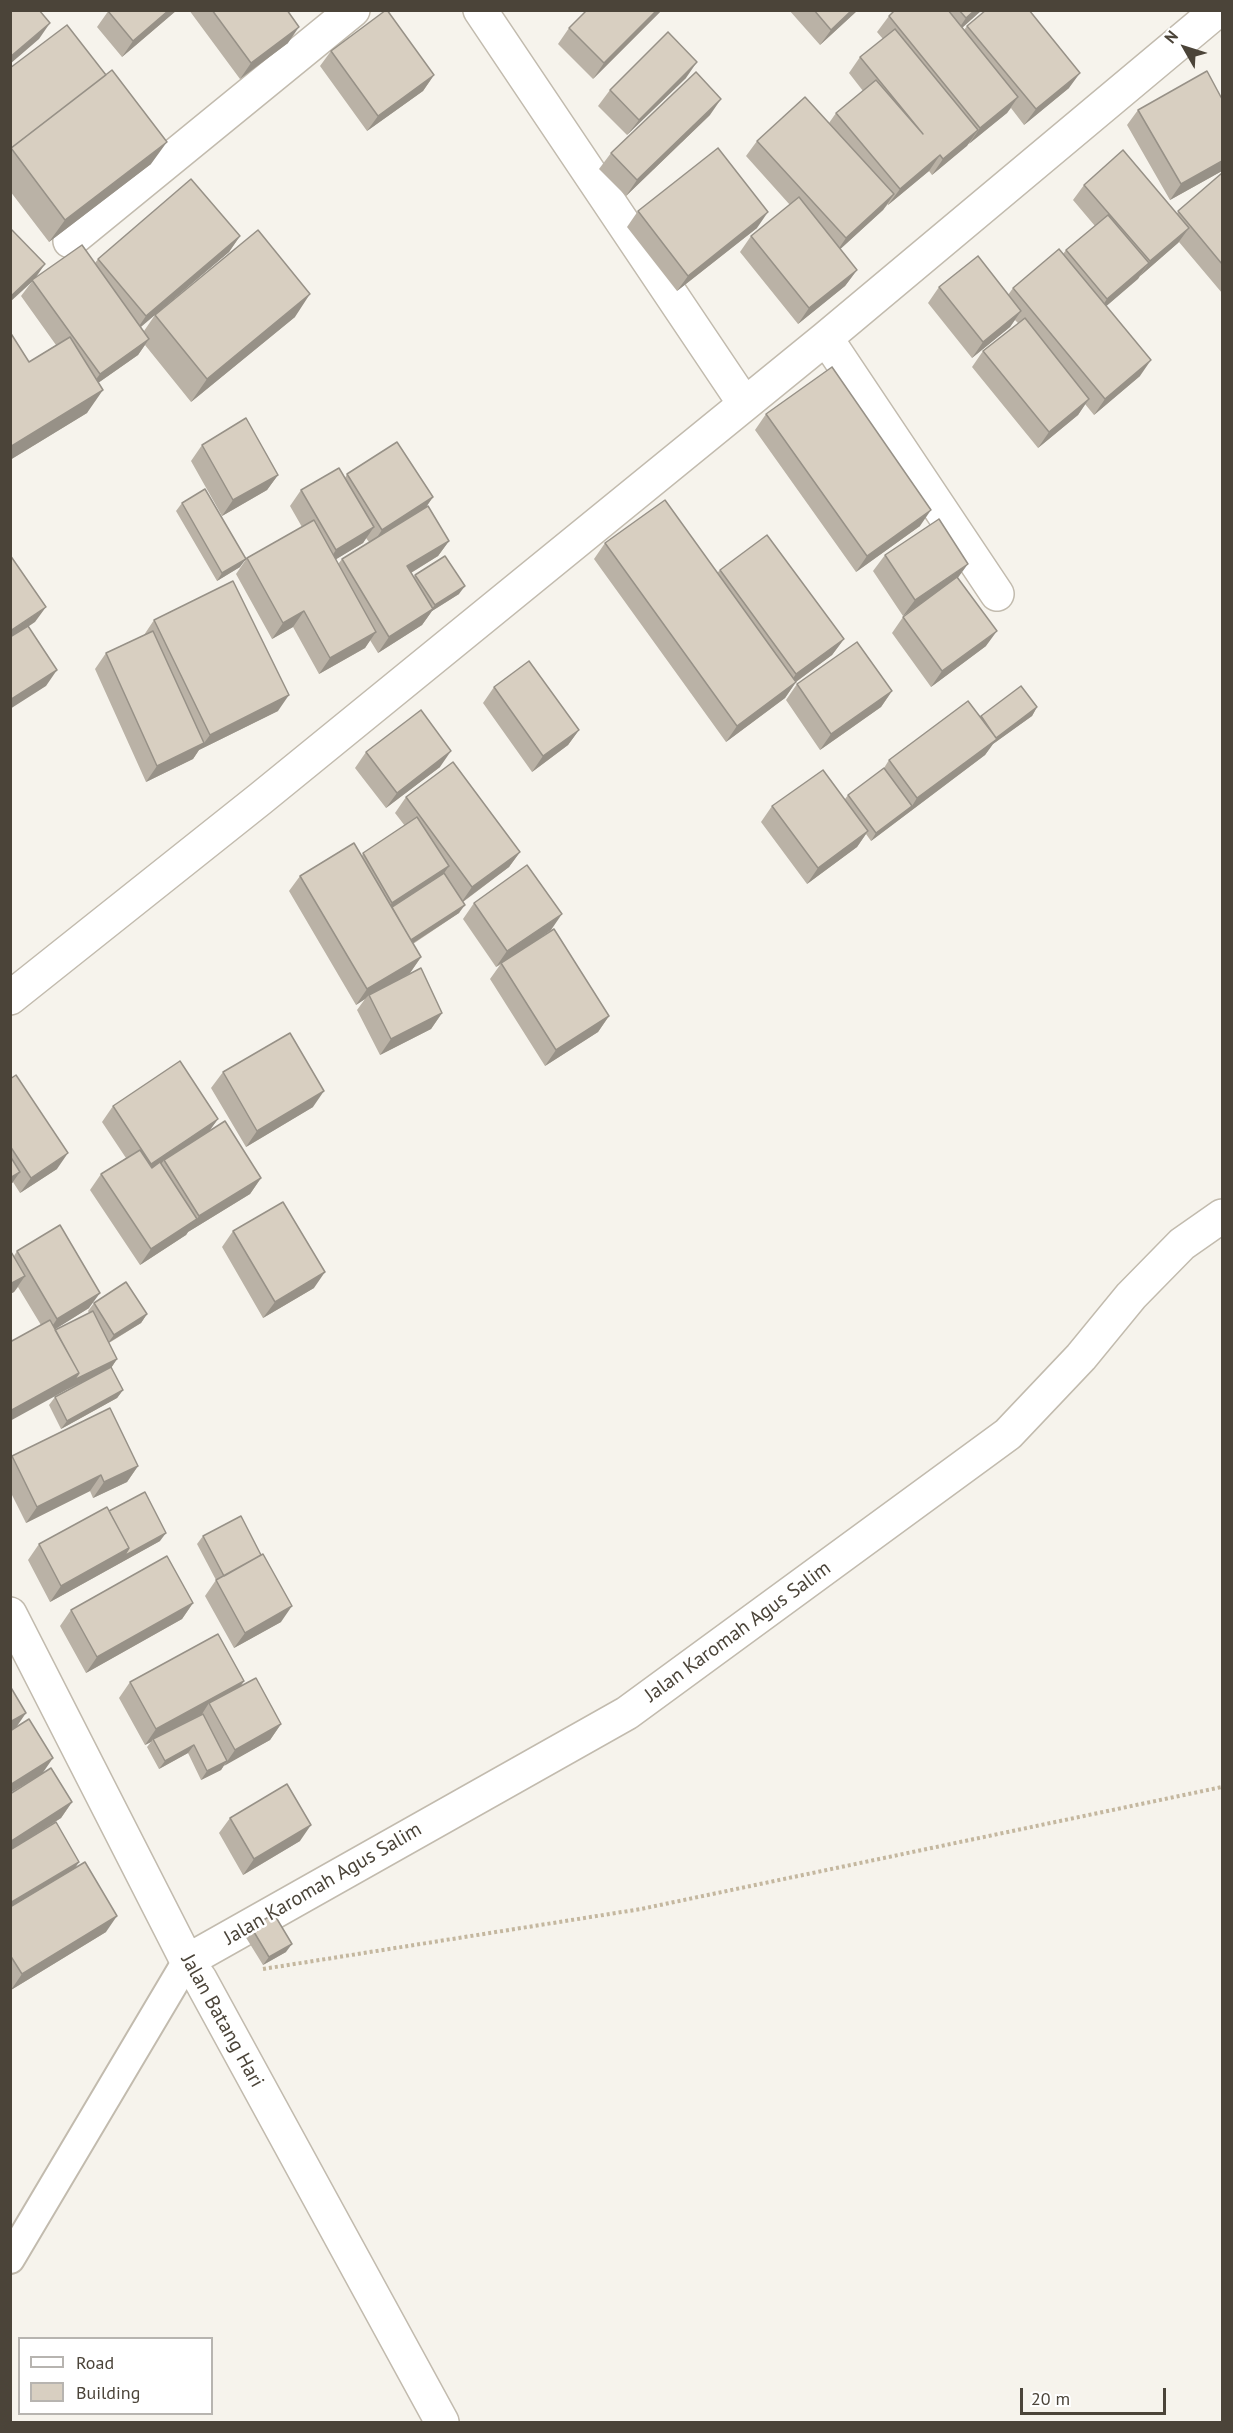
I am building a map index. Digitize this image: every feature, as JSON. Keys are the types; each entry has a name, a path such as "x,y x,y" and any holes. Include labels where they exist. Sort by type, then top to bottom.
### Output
{"street":[{"path":"70,242 353,10"},
{"path":"480,10 744,403"},
{"path":"10,998 260,799 826,338 1218,10"},
{"path":"826,338 998,594"},
{"name":"Jalan Karomah Agus Salim","path":"194,1970 627,1713 1008,1434 1081,1357 1138,1288 1182,1244 1222,1216"},
{"name":"Jalan Batang Hari","path":"10,1614 194,1970 442,2422"}],"lane":[{"path":"10,2259 194,1970"}],"path":[{"path":"194,1970 641,1909 1222,1787"}],"building":[{"path":"10,10 39,10 50,23 10,57"},
{"path":"109,10 169,10 133,41"},
{"path":"212,10 287,10 299,27 251,63"},
{"path":"386,10 434,75 378,116 331,51"},
{"path":"587,10 657,10 604,63 569,28"},
{"path":"814,10 852,10 831,30"},
{"path":"895,10 948,10 1018,97 980,128 889,16"},
{"path":"959,10 975,10 966,18"},
{"path":"986,10 1029,10 1080,73 1036,109 967,26"},
{"path":"67,25 106,75 10,149 10,68"},
{"path":"895,29 978,130 943,159 940,155 900,189 836,113 876,80 923,134 860,57"},
{"path":"668,32 697,62 639,120 610,90"},
{"path":"112,70 167,142 65,220 11,148"},
{"path":"1207,71 1222,99 1222,161 1181,184 1138,110"},
{"path":"696,72 721,99 637,180 611,153"},
{"path":"805,97 894,194 846,238 757,141"},
{"path":"718,148 768,212 688,276 638,211"},
{"path":"1123,150 1189,228 1150,261 1084,185"},
{"path":"1222,173 1222,264 1178,211"},
{"path":"191,179 240,236 146,316 98,259"},
{"path":"799,197 857,270 809,308 751,236"},
{"path":"1108,215 1149,263 1107,299 1066,250"},
{"path":"10,228 45,264 10,297"},
{"path":"258,230 310,294 207,379 155,315"},
{"path":"82,245 149,339 100,374 32,280"},
{"path":"1059,249 1151,360 1105,399 1013,288"},
{"path":"978,256 1021,311 983,342 939,287"},
{"path":"1025,318 1089,399 1049,432 983,351"},
{"path":"10,332 29,362 70,337 103,390 10,447"},
{"path":"832,367 931,510 867,556 766,414"},
{"path":"246,418 278,475 233,500 202,445"},
{"path":"397,442 433,497 382,530 347,474"},
{"path":"339,468 374,527 336,550 301,490"},
{"path":"205,489 246,559 222,573 182,503"},
{"path":"665,500 796,682 737,726 605,543"},
{"path":"428,506 449,541 407,566 433,609 389,637 342,559"},
{"path":"939,519 968,564 915,600 885,555"},
{"path":"314,520 376,632 330,658 304,611 283,623 247,558"},
{"path":"767,535 844,639 796,674 720,570"},
{"path":"10,555 46,607 10,631"},
{"path":"445,556 465,586 435,605 415,575"},
{"path":"957,577 997,631 942,671 903,617"},
{"path":"233,581 289,695 210,735 154,620"},
{"path":"28,626 57,670 10,700 10,637"},
{"path":"153,631 204,743 157,766 106,653"},
{"path":"857,642 892,691 831,734 797,684"},
{"path":"529,661 579,730 543,756 494,687"},
{"path":"1021,686 1037,707 996,738 981,716"},
{"path":"968,701 997,739 917,798 889,760"},
{"path":"421,710 451,751 397,793 366,752"},
{"path":"453,762 520,852 472,887 406,797"},
{"path":"884,768 912,806 876,833 848,795"},
{"path":"823,770 868,831 818,868 772,806"},
{"path":"417,817 449,866 392,903 363,853"},
{"path":"354,843 421,957 367,989 300,876"},
{"path":"527,865 562,914 507,951 474,903"},
{"path":"444,873 465,905 411,940 392,907"},
{"path":"554,929 609,1016 556,1050 501,963"},
{"path":"421,968 442,1013 391,1039 369,995"},
{"path":"290,1033 324,1091 257,1131 223,1072"},
{"path":"180,1061 218,1119 151,1164 113,1106"},
{"path":"16,1075 68,1153 31,1178 10,1146 10,1079"},
{"path":"225,1121 261,1178 199,1216 164,1160"},
{"path":"140,1150 152,1168 160,1162 197,1219 151,1249 101,1174"},
{"path":"10,1156 20,1172 10,1178"},
{"path":"283,1202 325,1272 275,1302 233,1231"},
{"path":"60,1225 100,1293 57,1319 17,1251"},
{"path":"10,1250 25,1276 10,1284"},
{"path":"126,1282 147,1314 114,1335 94,1303"},
{"path":"93,1311 117,1359 74,1380 79,1373 55,1330"},
{"path":"50,1320 79,1373 10,1411 10,1342"},
{"path":"111,1367 123,1390 67,1421 55,1397"},
{"path":"110,1408 138,1466 104,1482 101,1475 37,1507 12,1456"},
{"path":"145,1492 166,1533 124,1556 129,1548 109,1511"},
{"path":"107,1507 129,1548 61,1586 39,1544"},
{"path":"241,1516 261,1555 224,1576 203,1536"},
{"path":"263,1554 292,1606 245,1633 216,1580"},
{"path":"167,1556 193,1603 97,1657 71,1610"},
{"path":"218,1634 244,1681 156,1729 130,1682"},
{"path":"256,1678 281,1724 235,1750 209,1703"},
{"path":"10,1686 26,1713 10,1722"},
{"path":"203,1714 227,1761 207,1771 194,1745 165,1761 153,1739"},
{"path":"29,1719 53,1758 10,1785 10,1731"},
{"path":"51,1768 72,1802 10,1842 10,1794"},
{"path":"287,1784 311,1825 254,1859 230,1818"},
{"path":"56,1822 79,1862 10,1903 10,1850"},
{"path":"85,1862 117,1916 22,1974 10,1955 10,1907"},
{"path":"274,1914 292,1944 269,1957 251,1927"}]}
